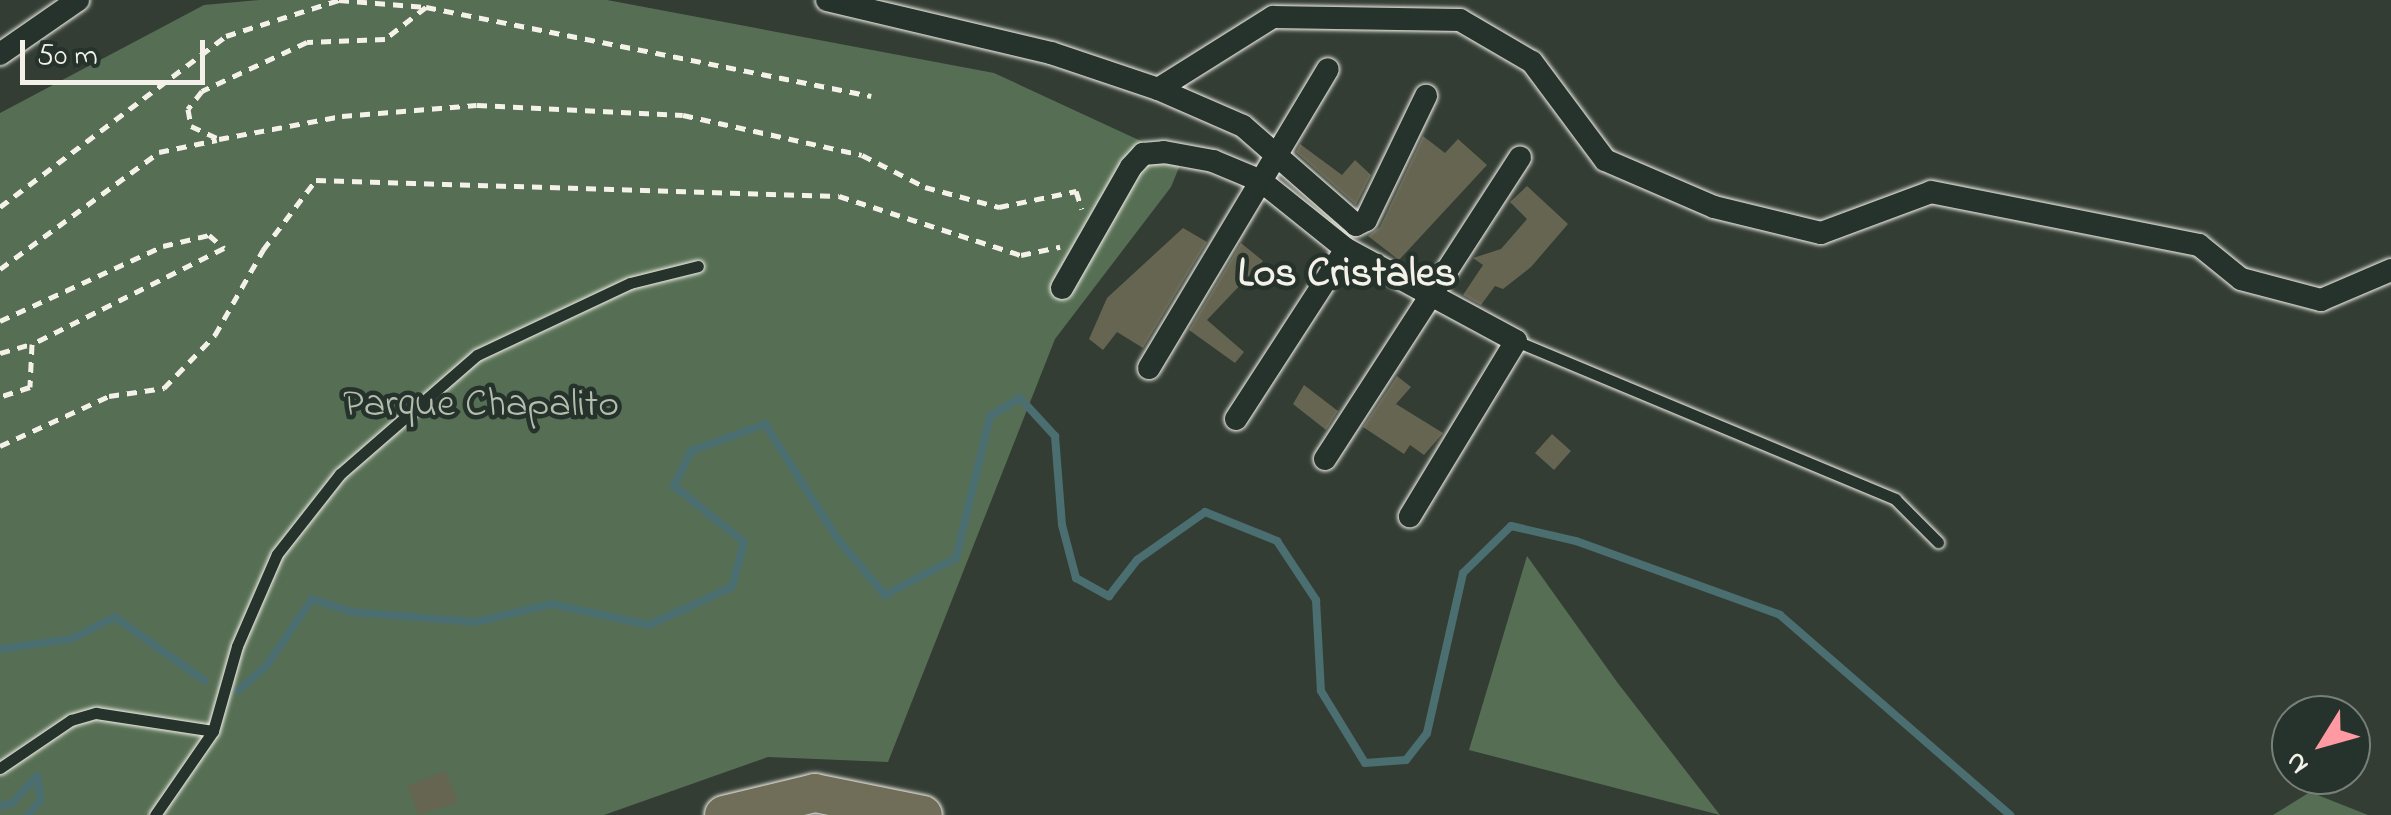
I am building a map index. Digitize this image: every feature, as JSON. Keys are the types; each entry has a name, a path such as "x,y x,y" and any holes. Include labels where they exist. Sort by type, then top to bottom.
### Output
{"main road":[{"path":"724,815 814,793 923,815"}],"street":[{"path":"0,54 78,0"},
{"path":"827,0 1051,53 1158,89 1243,126 1362,225 1426,96"},
{"path":"1158,89 1273,18 1460,20 1532,62 1605,160 1714,206 1821,234 1931,192 2198,245 2241,278 2322,300 2391,270"},
{"path":"1149,368 1328,69"},
{"path":"1062,288 1143,154 1213,161 1261,181 1346,249 1516,341 1410,516"},
{"path":"1325,459 1520,158"},
{"path":"1236,418 1346,249"}],"lane":[{"path":"155,815 212,730 238,646 277,554 340,474 477,354 630,283 698,266"},
{"path":"1516,341 1895,499 1938,542"},
{"path":"0,768 72,720 96,713 212,730"}],"path":[{"path":"0,208 226,36 339,0 426,7 871,96"},
{"path":"219,140 191,126 188,109 202,91 307,42 385,40 426,7"},
{"path":"0,269 159,152 342,116 477,106 683,115 862,155 924,187 999,207 1076,191 1084,213 1076,224"},
{"path":"0,446 109,396 164,388 214,335 263,250 316,180 839,196 1021,255 1062,246 1069,236"},
{"path":"0,321 163,246 209,236 224,248 32,344 0,353"},
{"path":"0,397 30,387 32,344"}],"green space":[{"name":"Parque Chapalito","path":"260,0 607,0 994,73 1182,160 1171,187 1055,339 888,762 768,757 604,815 0,815 0,113 204,5"},
{"path":"1527,556 1617,682 1720,815 1469,750"},
{"path":"2305,795 2318,795 2368,815 2273,815"}],"building":[{"path":"1423,136 1445,153 1458,139 1487,165 1399,260 1368,236 1380,227"},
{"path":"1300,144 1342,175 1355,160 1371,175 1356,205 1296,152"},
{"path":"1527,186 1568,224 1531,267 1503,289 1495,286 1481,305 1463,295 1483,265 1473,258 1501,249 1527,219 1510,202"},
{"path":"1183,228 1207,242 1143,348 1117,332 1103,350 1089,339 1107,298"},
{"path":"1241,243 1263,261 1207,320 1244,352 1235,363 1189,330"},
{"path":"1397,376 1411,387 1396,404 1443,433 1424,455 1410,445 1404,454 1363,427"},
{"path":"1304,385 1338,411 1326,430 1293,404"},
{"path":"1552,434 1571,451 1554,470 1535,453"},
{"path":"445,771 458,802 419,815 407,786"}],"waterway":[{"path":"238,691 267,665 312,599 352,612 476,622 551,604 649,625 732,587 744,542 674,486 691,451 765,424 837,538 885,595 956,558 990,416 1020,398 1055,436 1062,525 1076,578 1109,596 1137,560 1205,512 1277,541 1316,600 1321,691 1365,763 1406,760 1427,733 1463,573 1511,526 1576,541 1780,615 2010,815"},
{"path":"0,649 71,639 115,617 205,681"},
{"path":"0,806 12,803 37,776 41,800 28,815"}],"district":[{"name":"Los Cristales","path":"1347,275"}]}
